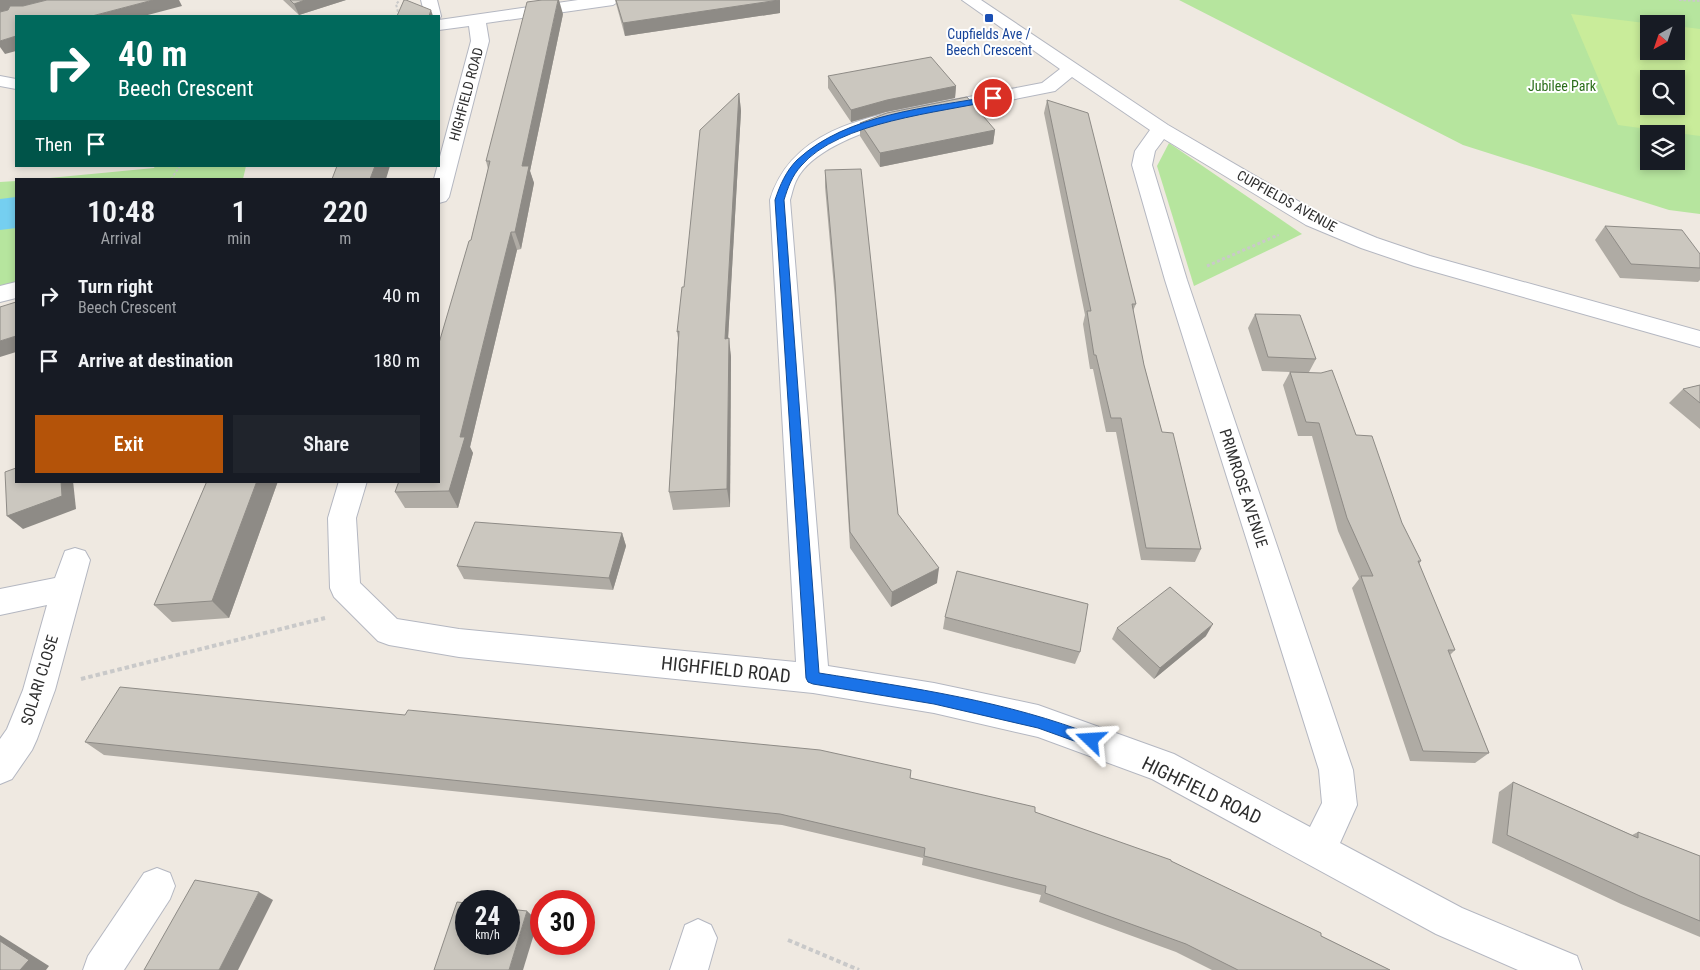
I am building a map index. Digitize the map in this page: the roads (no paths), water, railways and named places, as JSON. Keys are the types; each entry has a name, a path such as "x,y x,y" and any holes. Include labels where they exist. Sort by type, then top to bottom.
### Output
{"street":[{"path":"429,0 433,15"},
{"path":"440,25 613,0"},
{"name":"CUPFIELDS AVENUE","path":"970,0 1161,129 1314,220 1369,243 1422,260 1700,339"},
{"name":"HIGHFIELD ROAD","path":"440,193 480,41 477,19"},
{"path":"813,678 780,200 786,180 799,162 820,147 854,129 882,120 1048,87 1072,69"},
{"path":"0,82 15,84"},
{"name":"PRIMROSE AVENUE","path":"1161,129 1145,151 1142,165 1176,280 1336,770 1340,805 1318,849"},
{"path":"0,294 15,290"},
{"name":"HIGHFIELD ROAD","path":"353,483 342,518 345,588 388,630 460,644 813,678 934,698 1038,721 1162,766 1449,920 1563,970"},
{"name":"SOLARI CLOSE","path":"0,602 71,574 39,690 20,739 0,766"},
{"path":"102,970 157,886"}],"water":[{"path":"15,197 15,228 0,230 0,199"}],"place":[{"name":"Cupfields Ave / Beech Crescent","path":"989,18"}],"park label":[{"name":"Jubilee Park","path":"1562,86"}]}
